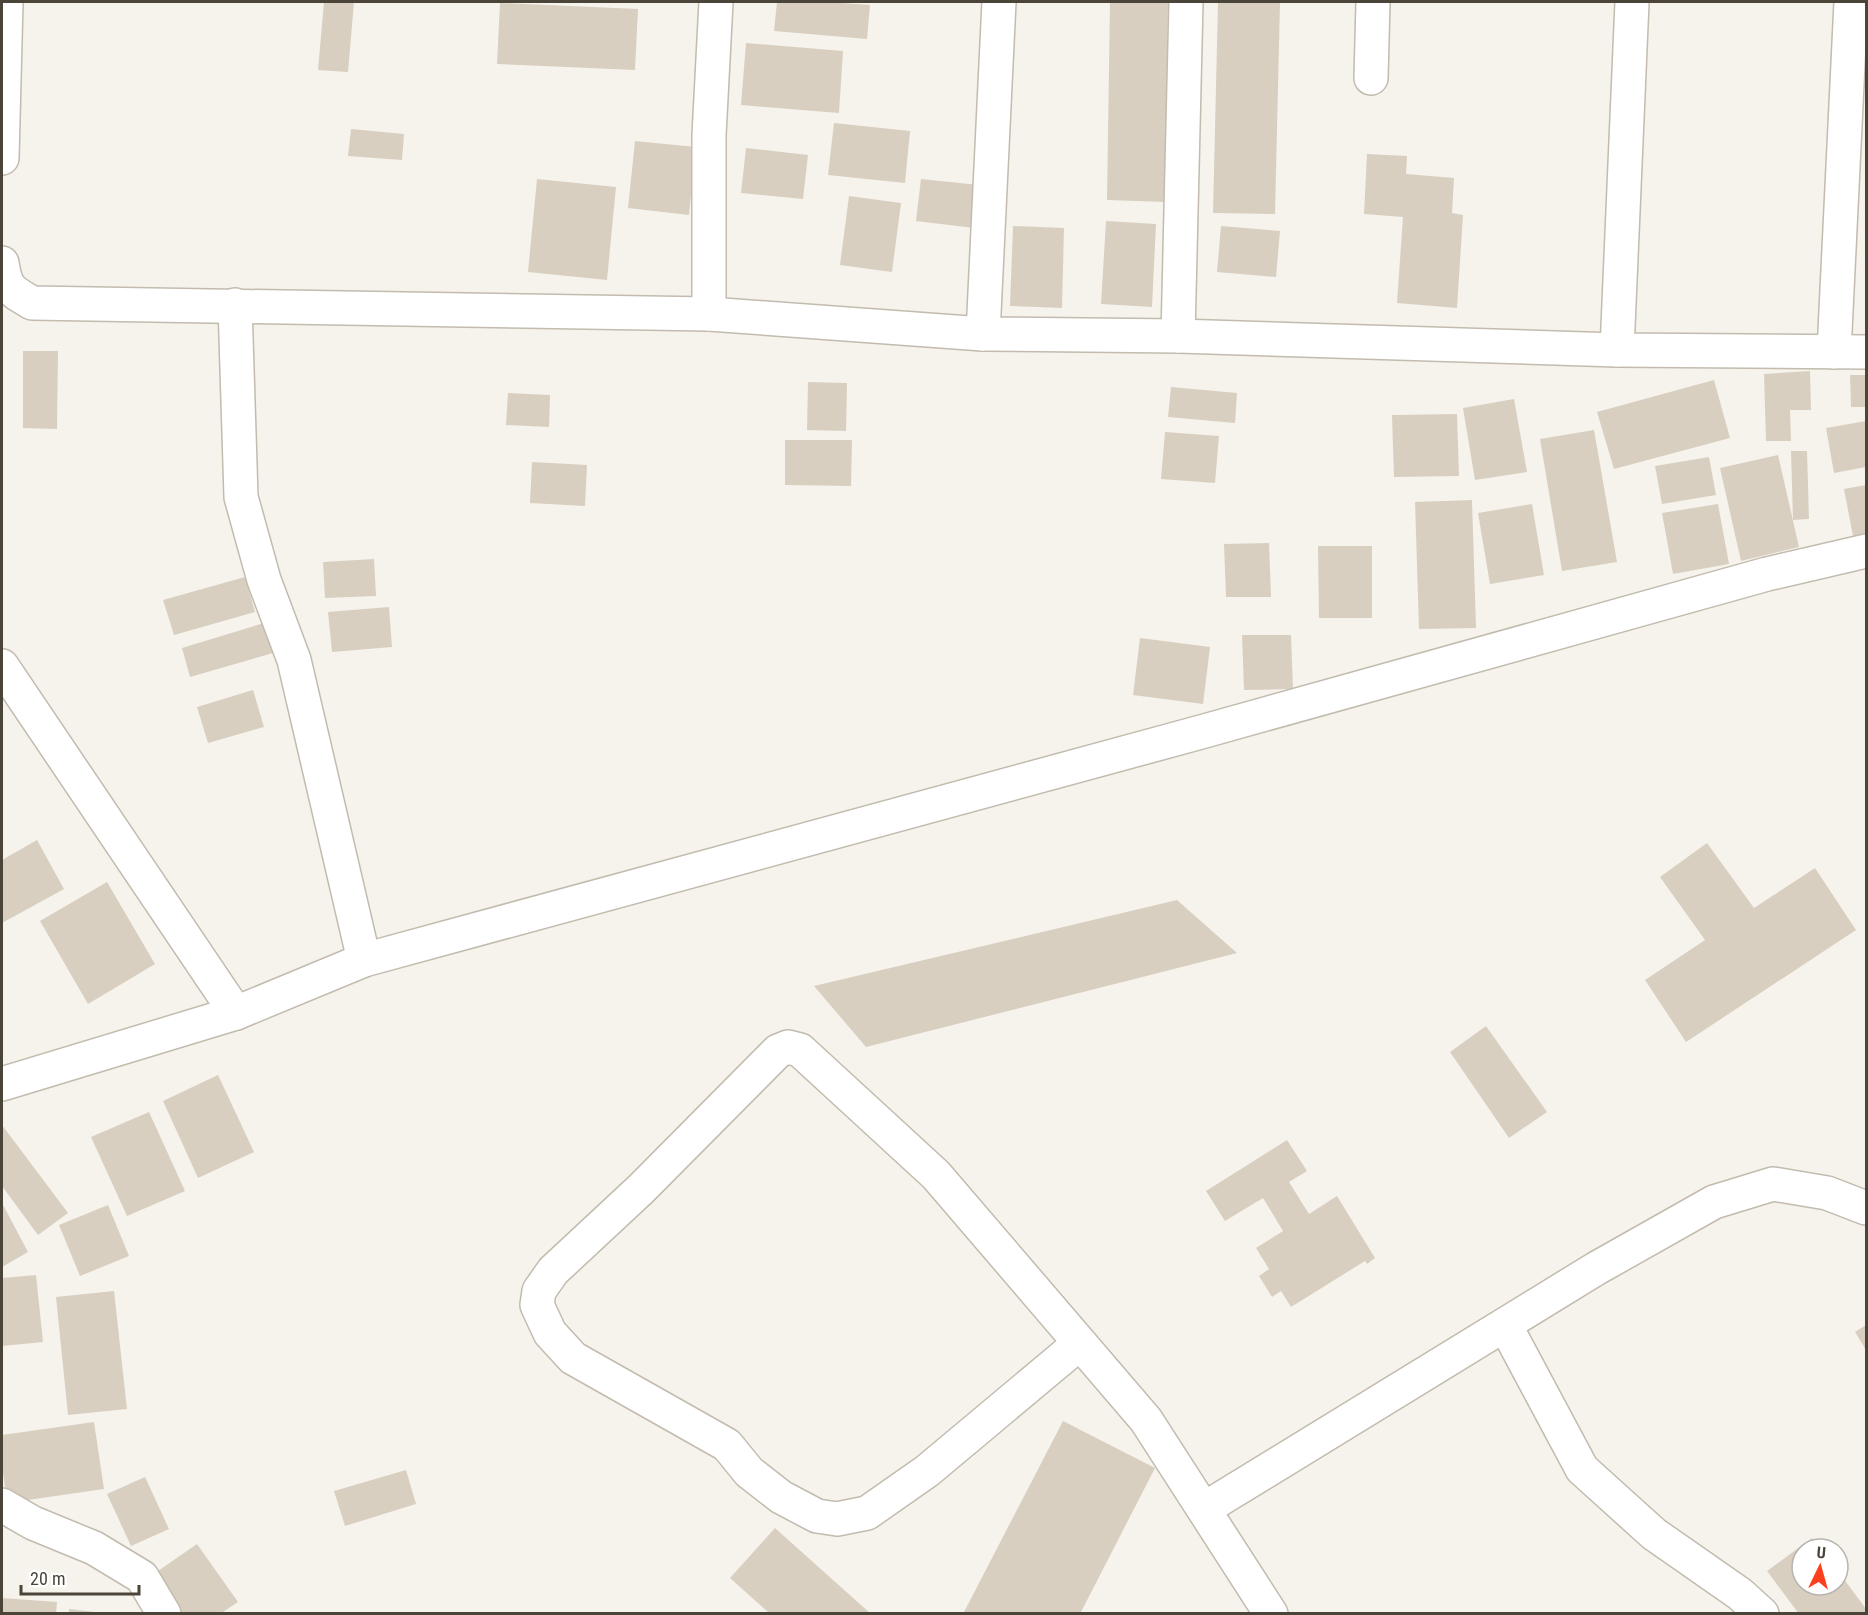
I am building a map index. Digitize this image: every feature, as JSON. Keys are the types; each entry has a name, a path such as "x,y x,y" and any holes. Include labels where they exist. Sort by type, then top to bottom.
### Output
{"street":[{"path":"2,158 6,2"},
{"path":"709,314 709,135 716,2"},
{"path":"983,334 999,2"},
{"path":"1178,336 1186,2"},
{"path":"1371,78 1373,2"},
{"path":"1617,350 1632,2"},
{"path":"1834,352 1851,2"},
{"path":"2,263 4,279 12,291 32,303 709,314 983,334 1178,336 1617,350 1866,352"},
{"path":"235,306 241,497 264,580 294,660 364,960"},
{"path":"2,1084 236,1013 364,960 1213,729 1767,574 1866,551"},
{"path":"2,666 236,1013"},
{"path":"1080,1343 927,1471 867,1513 837,1519 818,1516 781,1497 749,1472 727,1445 573,1358 550,1333 537,1305 539,1291 553,1271 641,1189 778,1051 789,1047 800,1050 936,1175 1080,1343 1146,1420 1271,1614"},
{"path":"1204,1509 1597,1268 1714,1203 1773,1184 1827,1193 1866,1208"},
{"path":"1505,1325 1582,1469 1654,1534 1740,1594 1762,1614"},
{"path":"2,1505 33,1523 94,1548 142,1577 164,1614"}],"building":[{"path":"324,2 354,2 348,72 318,70"},
{"path":"777,2 870,5 867,39 774,31"},
{"path":"1110,2 1168,2 1165,202 1107,200"},
{"path":"1218,2 1280,2 1275,214 1213,213"},
{"path":"500,3 638,9 635,70 497,64"},
{"path":"746,43 843,51 839,113 741,105"},
{"path":"834,123 910,131 905,183 828,175"},
{"path":"351,129 404,134 402,160 348,156"},
{"path":"635,141 696,147 689,215 628,208"},
{"path":"746,148 808,155 803,199 741,193"},
{"path":"1367,154 1407,156 1406,174 1454,178 1452,213 1463,215 1457,308 1397,303 1403,217 1364,214"},
{"path":"537,179 616,187 607,280 528,272"},
{"path":"921,179 979,185 974,228 916,221"},
{"path":"849,196 901,203 892,272 840,265"},
{"path":"1106,221 1156,224 1152,307 1101,304"},
{"path":"1013,226 1064,228 1062,308 1010,306"},
{"path":"1221,226 1280,231 1276,277 1217,272"},
{"path":"23,351 58,351 57,429 23,428"},
{"path":"1810,371 1811,410 1790,410 1791,441 1766,441 1764,374"},
{"path":"1850,375 1866,375 1866,407 1851,407"},
{"path":"1714,380 1730,438 1614,469 1597,412"},
{"path":"808,382 847,383 846,431 807,430"},
{"path":"1171,387 1237,393 1235,423 1168,417"},
{"path":"508,393 550,395 549,427 506,425"},
{"path":"1514,399 1527,472 1475,480 1463,408"},
{"path":"1457,414 1459,476 1394,477 1392,415"},
{"path":"1866,421 1866,467 1834,473 1826,428"},
{"path":"1594,430 1617,562 1562,571 1540,439"},
{"path":"1165,432 1219,436 1215,483 1161,479"},
{"path":"785,440 852,440 851,486 785,485"},
{"path":"1791,451 1807,451 1809,519 1793,520"},
{"path":"1778,455 1799,547 1741,561 1720,468"},
{"path":"1709,457 1716,495 1662,504 1655,466"},
{"path":"532,462 587,465 585,506 530,503"},
{"path":"1866,485 1866,533 1853,536 1844,489"},
{"path":"1472,500 1476,628 1419,629 1415,502"},
{"path":"1532,504 1544,575 1490,584 1478,513"},
{"path":"1718,504 1729,564 1673,574 1662,513"},
{"path":"1269,543 1271,597 1226,597 1224,544"},
{"path":"1318,546 1372,546 1372,618 1319,618"},
{"path":"374,559 376,596 325,598 323,562"},
{"path":"245,577 255,612 174,635 163,600"},
{"path":"389,607 392,647 332,652 328,612"},
{"path":"264,623 273,653 190,677 182,648"},
{"path":"1242,635 1291,635 1293,689 1244,690"},
{"path":"1140,638 1210,647 1203,704 1133,695"},
{"path":"253,690 264,727 208,743 197,707"},
{"path":"37,840 64,889 2,923 2,860"},
{"path":"1707,843 1754,908 1815,868 1856,930 1686,1042 1645,980 1705,940 1660,877"},
{"path":"107,882 155,964 88,1004 40,921"},
{"path":"1177,900 1237,953 866,1047 814,986"},
{"path":"1486,1026 1547,1112 1509,1138 1450,1052"},
{"path":"218,1075 254,1152 198,1178 163,1101"},
{"path":"149,1112 185,1191 127,1216 91,1137"},
{"path":"2,1125 68,1213 38,1235 2,1186"},
{"path":"1287,1140 1307,1171 1289,1182 1309,1214 1337,1196 1375,1258 1367,1264 1365,1261 1291,1307 1281,1291 1272,1297 1259,1276 1269,1269 1256,1248 1283,1231 1263,1198 1225,1221 1206,1191"},
{"path":"2,1203 28,1252 2,1267"},
{"path":"108,1205 129,1256 80,1276 59,1225"},
{"path":"36,1275 43,1342 2,1346 2,1278"},
{"path":"114,1291 127,1409 68,1415 56,1297"},
{"path":"1866,1325 1866,1350 1855,1332"},
{"path":"1063,1421 1155,1468 1080,1614 963,1614"},
{"path":"94,1422 104,1489 7,1503 2,1464 2,1435"},
{"path":"406,1470 416,1504 345,1526 334,1491"},
{"path":"145,1477 169,1529 131,1546 107,1494"},
{"path":"775,1528 871,1614 770,1614 730,1578"},
{"path":"197,1544 238,1602 220,1614 168,1614 145,1580"},
{"path":"1790,1554 1790,1597 1850,1597 1850,1587 1866,1609 1866,1614 1799,1614 1767,1571"},
{"path":"2,1598 57,1602 56,1614 2,1614"},
{"path":"69,1609 95,1612 95,1614 69,1614"}]}
